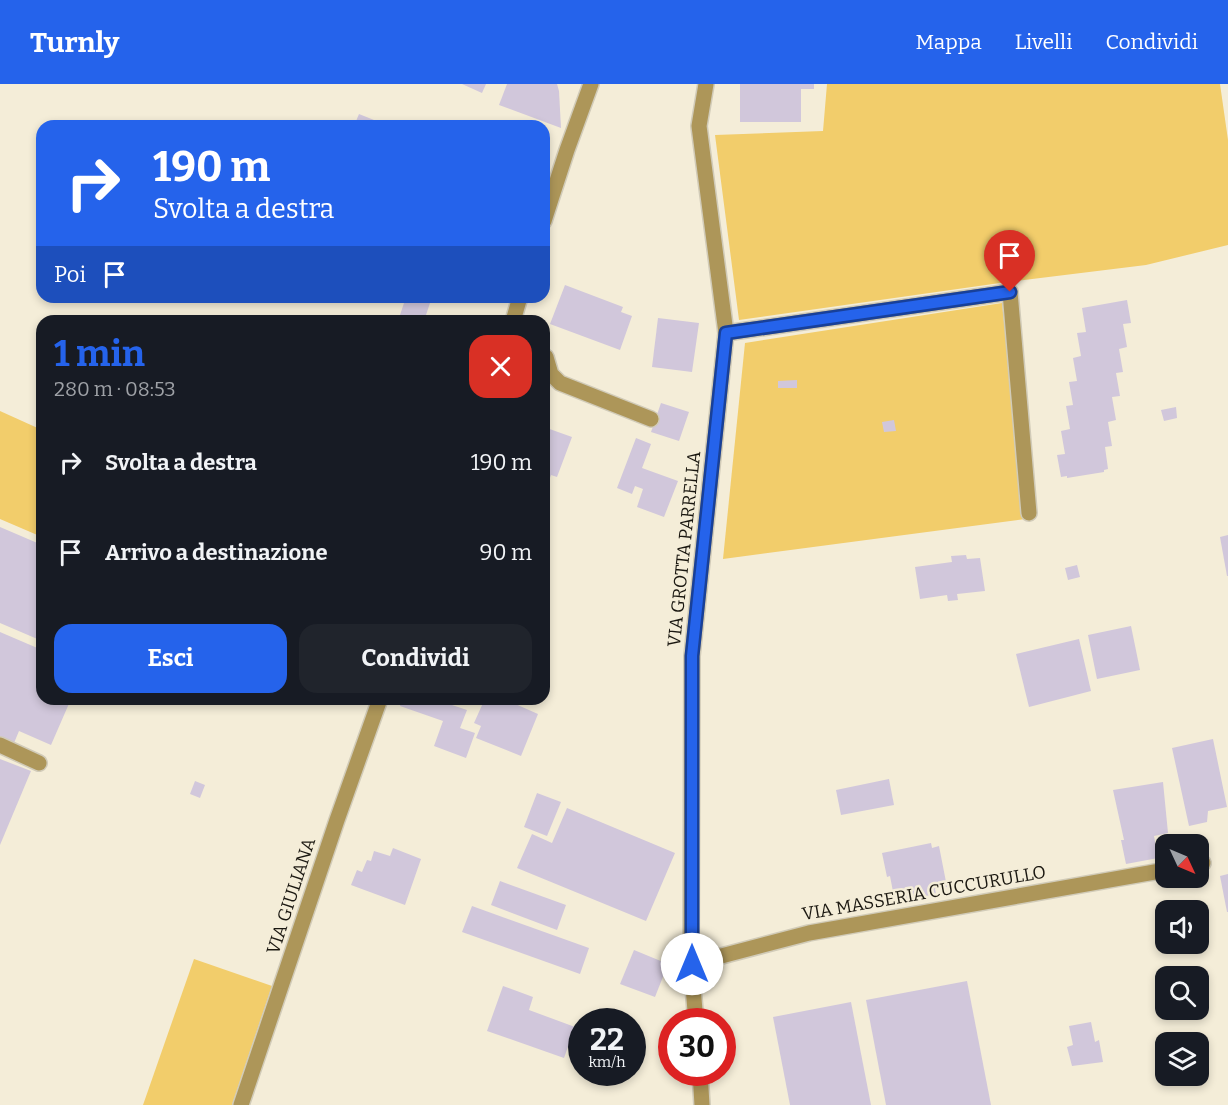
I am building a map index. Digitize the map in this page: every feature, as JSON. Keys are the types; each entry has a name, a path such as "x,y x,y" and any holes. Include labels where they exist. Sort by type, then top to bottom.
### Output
{"street":[{"path":"550,202 591,84"},
{"name":"VIA GROTTA PARRELLA","path":"695,1008 692,964 692,656 726,333 699,126 706,84"},
{"path":"726,333 1010,292 1029,513"},
{"path":"550,371 560,383 651,419"},
{"name":"VIA GIULIANA","path":"241,1105 378,705"},
{"path":"0,746 39,763"},
{"name":"VIA MASSERIA CUCCURULLO","path":"692,964 809,933 1155,872"},
{"path":"701,1086 702,1105"}],"shaded area":[{"path":"827,84 1220,84 1228,140 1228,245 1146,265 739,320 715,135 823,131"},
{"path":"1002,303 1025,519 723,559 745,343"},
{"path":"0,411 36,427 36,534 0,519"},
{"path":"194,959 272,986 232,1105 143,1105"}],"building":[{"path":"462,84 486,84 482,93"},
{"path":"507,84 557,84 561,128 550,124 550,120 539,120 499,105"},
{"path":"740,84 814,84 814,89 801,89 801,122 740,122"},
{"path":"359,114 374,120 356,120"},
{"path":"565,285 623,307 621,312 632,316 620,350 550,324"},
{"path":"1127,300 1131,323 1123,324 1127,347 1119,349 1123,372 1116,373 1120,396 1112,397 1116,420 1108,422 1112,446 1105,447 1108,469 1104,472 1061,477 1057,455 1065,454 1061,431 1070,429 1066,406 1073,405 1069,382 1077,381 1073,358 1081,356 1077,333 1086,332 1082,308"},
{"path":"404,303 430,303 426,315 400,315"},
{"path":"658,318 699,323 692,372 652,367"},
{"path":"797,380 797,388 778,388 778,381"},
{"path":"661,403 689,412 679,441 651,432"},
{"path":"1176,407 1177,418 1164,421 1161,410"},
{"path":"894,420 896,431 884,432 882,422"},
{"path":"550,429 572,437 557,477 551,475 550,478"},
{"path":"636,438 651,444 642,468 678,481 664,517 637,507 643,489 635,486 632,494 617,488"},
{"path":"0,527 36,542 36,638 0,623"},
{"path":"1228,535 1228,576 1227,576 1220,537"},
{"path":"966,555 967,559 980,558 985,591 957,594 958,600 948,601 947,595 920,599 915,567 952,562 951,556"},
{"path":"1077,565 1080,577 1068,580 1065,568"},
{"path":"1131,626 1140,670 1097,679 1088,635"},
{"path":"0,632 36,647 36,705 68,705 51,745 19,731 14,743 0,737"},
{"path":"1079,639 1091,691 1029,707 1016,654"},
{"path":"452,705 467,710 460,728 475,733 466,758 434,746 443,721 400,706"},
{"path":"482,705 518,705 538,714 521,756 476,738 481,726 474,723"},
{"path":"1213,739 1227,807 1208,811 1207,822 1189,826 1172,748"},
{"path":"0,759 31,771 0,845"},
{"path":"889,779 894,805 841,815 836,790"},
{"path":"195,781 205,785 200,798 190,794"},
{"path":"1163,782 1168,833 1155,834 1155,859 1126,864 1121,840 1124,840 1113,790"},
{"path":"537,793 561,802 547,836 524,827"},
{"path":"567,808 675,853 646,921 517,868 532,834 552,843"},
{"path":"931,843 932,848 939,846 947,887 935,889 936,894 906,900 905,895 894,897 882,853"},
{"path":"393,848 421,859 405,905 351,885 357,870 362,872 367,860 371,861 374,851 390,856"},
{"path":"1228,874 1228,912 1227,912 1220,876"},
{"path":"500,881 566,905 557,930 491,905"},
{"path":"472,906 589,948 580,974 462,932"},
{"path":"634,950 668,964 655,997 620,984"},
{"path":"967,981 991,1105 886,1105 866,1000"},
{"path":"503,986 533,997 529,1010 568,1024 568,1047 564,1058 487,1031"},
{"path":"851,1002 871,1105 790,1105 773,1017"},
{"path":"1091,1022 1095,1042 1099,1040 1103,1062 1072,1066 1067,1047 1073,1045 1069,1026"}],"route":[{"path":"692,964 692,656 726,333 1010,292"}]}
